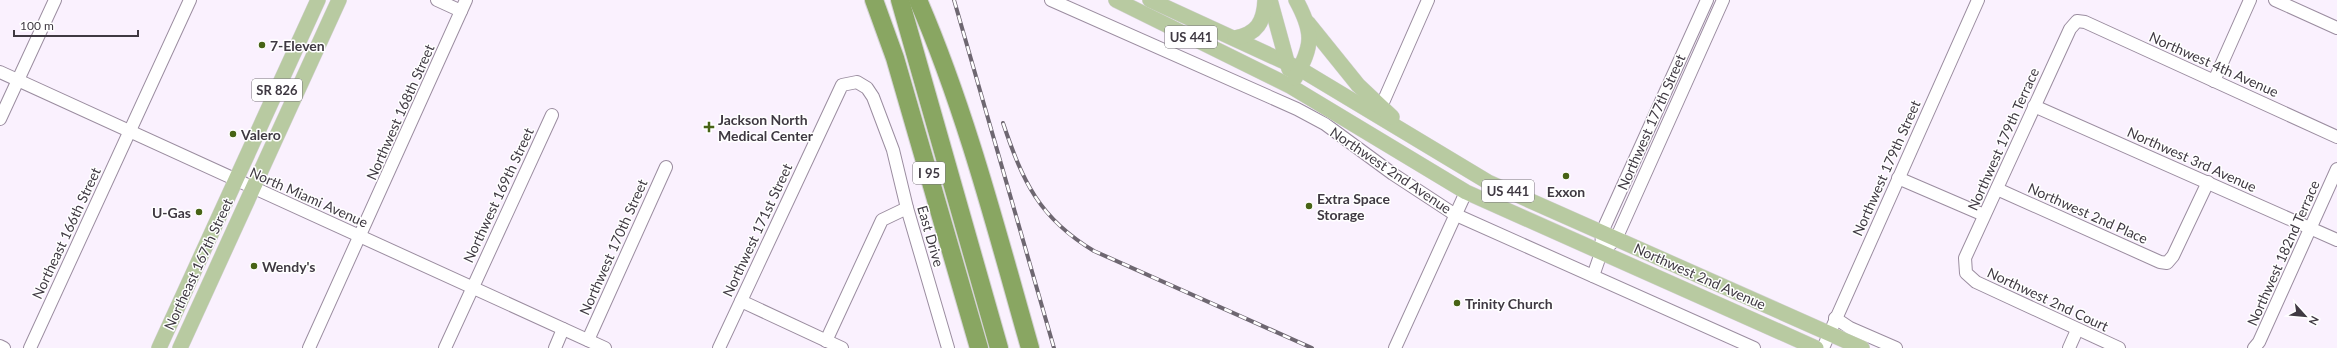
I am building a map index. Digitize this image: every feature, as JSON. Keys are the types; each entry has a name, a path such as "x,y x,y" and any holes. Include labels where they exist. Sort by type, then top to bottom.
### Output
{"highway":[{"name":"I 95","path":"874,0 895,58 979,348"},
{"path":"900,0 1010,348"},
{"path":"912,0 999,348"},
{"path":"918,0 929,26 970,147 1030,348"},
{"path":"928,0 929,26"}],"main road":[{"name":"SR 826","path":"236,180 318,0"},
{"name":"SR 826","path":"253,188 339,0"},
{"name":"US 441","path":"1116,0 1290,86"},
{"name":"US 441","path":"1150,0 1294,66"},
{"path":"1235,38 1250,34 1260,25 1265,12 1265,0"},
{"path":"1270,0 1294,66"},
{"path":"1296,0 1308,23 1349,75 1418,141"},
{"path":"1290,86 1294,66 1309,44 1308,23"},
{"name":"Northwest 2nd Avenue","path":"1294,66 1488,182 1862,348"},
{"name":"Northwest 2nd Avenue","path":"1290,86 1466,192 1816,348"},
{"name":"Northeast 167th Street","path":"159,348 236,180"},
{"name":"Northeast 167th Street","path":"180,348 253,188"}],"street":[{"path":"0,119 55,0"},
{"name":"Northeast 166th Street","path":"30,348 190,0"},
{"path":"438,0 461,11"},
{"name":"Northwest 168th Street","path":"309,348 466,0"},
{"name":"Northwest 2nd Avenue","path":"1052,0 1297,109 1325,124 1393,174 1454,214 1754,348"},
{"path":"1381,107 1428,0"},
{"name":"Northwest 177th Street","path":"1593,276 1602,253 1602,232 1707,0"},
{"name":"Northwest 177th Street","path":"1602,253 1616,239 1723,0"},
{"name":"Northwest 179th Street","path":"1823,348 1828,333 1978,0"},
{"path":"2214,81 2250,0"},
{"path":"2275,0 2337,28"},
{"name":"Northwest 4th Avenue","path":"2077,21 2085,22 2337,137"},
{"name":"Northwest 179th Terrace","path":"1966,273 1965,258 2070,29 2077,21"},
{"name":"North Miami Avenue","path":"0,72 605,348"},
{"name":"Northwest 171st Street","path":"719,348 842,85 857,82 867,88"},
{"name":"East Drive","path":"867,88 873,97 893,150 907,208 948,348"},
{"name":"Northwest 3rd Avenue","path":"2034,106 2337,240"},
{"name":"Northwest 169th Street","path":"445,348 552,115"},
{"name":"Northwest 170th Street","path":"588,340 666,167"},
{"name":"Northwest 182nd Terrace","path":"2254,348 2259,342 2337,169"},
{"path":"1898,178 1984,215"},
{"name":"Northwest 2nd Place","path":"1997,189 2160,262 2167,263 2173,256 2208,182"},
{"path":"1395,348 1454,214 1466,192"},
{"path":"826,341 882,220 907,208"},
{"name":"Northwest 2nd Court","path":"1966,273 1976,282 2119,348"},
{"path":"741,301 842,348"},
{"path":"1835,318 1850,328 1896,348"},
{"path":"555,348 564,329"},
{"path":"2069,348 2078,330"},
{"path":"0,346 4,348"}],"railway":[{"path":"954,0 1054,348"},
{"path":"1003,123 1018,163 1035,197 1046,212 1075,238 1094,251 1312,348"}],"place":[{"name":"7-Eleven","path":"262,45"},
{"name":"Jackson North Medical Center","path":"709,127"},
{"name":"Valero","path":"233,134"},
{"name":"Exxon","path":"1566,176"},
{"name":"Extra Space Storage","path":"1309,206"},
{"name":"U-Gas","path":"199,212"},
{"name":"Wendy's","path":"254,266"},
{"name":"Trinity Church","path":"1457,303"}]}
